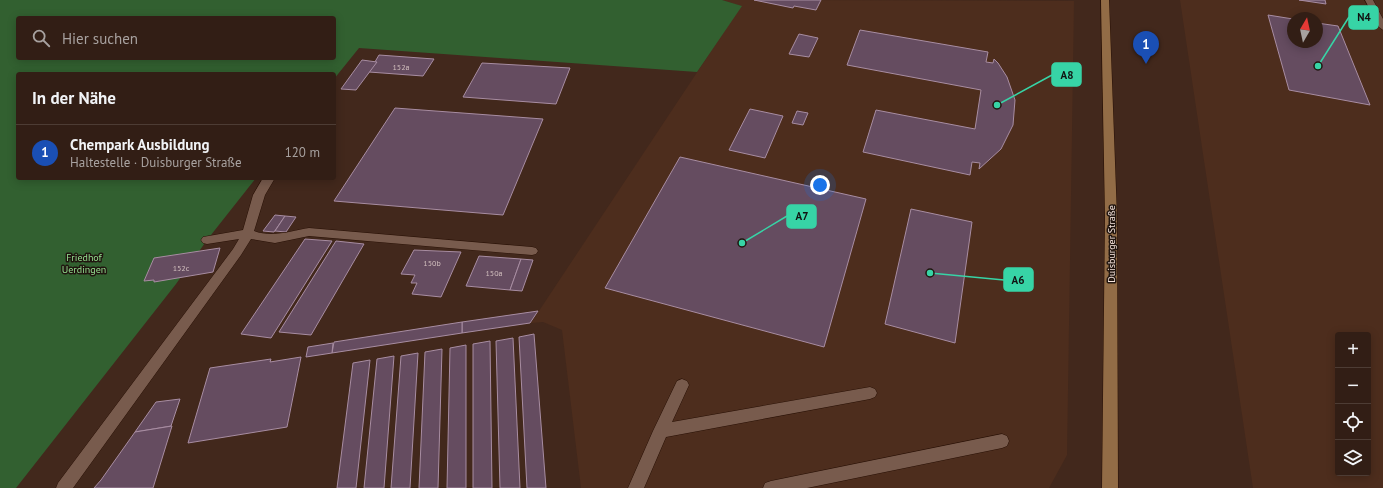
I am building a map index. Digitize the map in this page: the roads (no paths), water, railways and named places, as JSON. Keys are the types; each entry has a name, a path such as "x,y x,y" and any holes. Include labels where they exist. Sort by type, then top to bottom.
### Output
{"main road":[{"name":"Duisburger Straße","path":"1105,0 1111,217 1110,488"}],"lane":[{"path":"1370,0 1383,27"},
{"path":"64,488 237,252 248,233 259,195 268,180"},
{"path":"206,240 248,233 258,237 275,239 309,232 532,251"},
{"path":"636,488 660,431 682,385"},
{"path":"660,431 870,393"},
{"path":"772,488 1002,442"}],"place":[{"name":"Chempark Ausbildung","path":"1146,64"},
{"name":"N4","path":"1318,66"},
{"name":"A8","path":"997,105"},
{"name":"A7","path":"742,243"},
{"name":"A6","path":"930,273"}],"park label":[{"name":"Friedhof Uerdingen","path":"84,262"}]}
